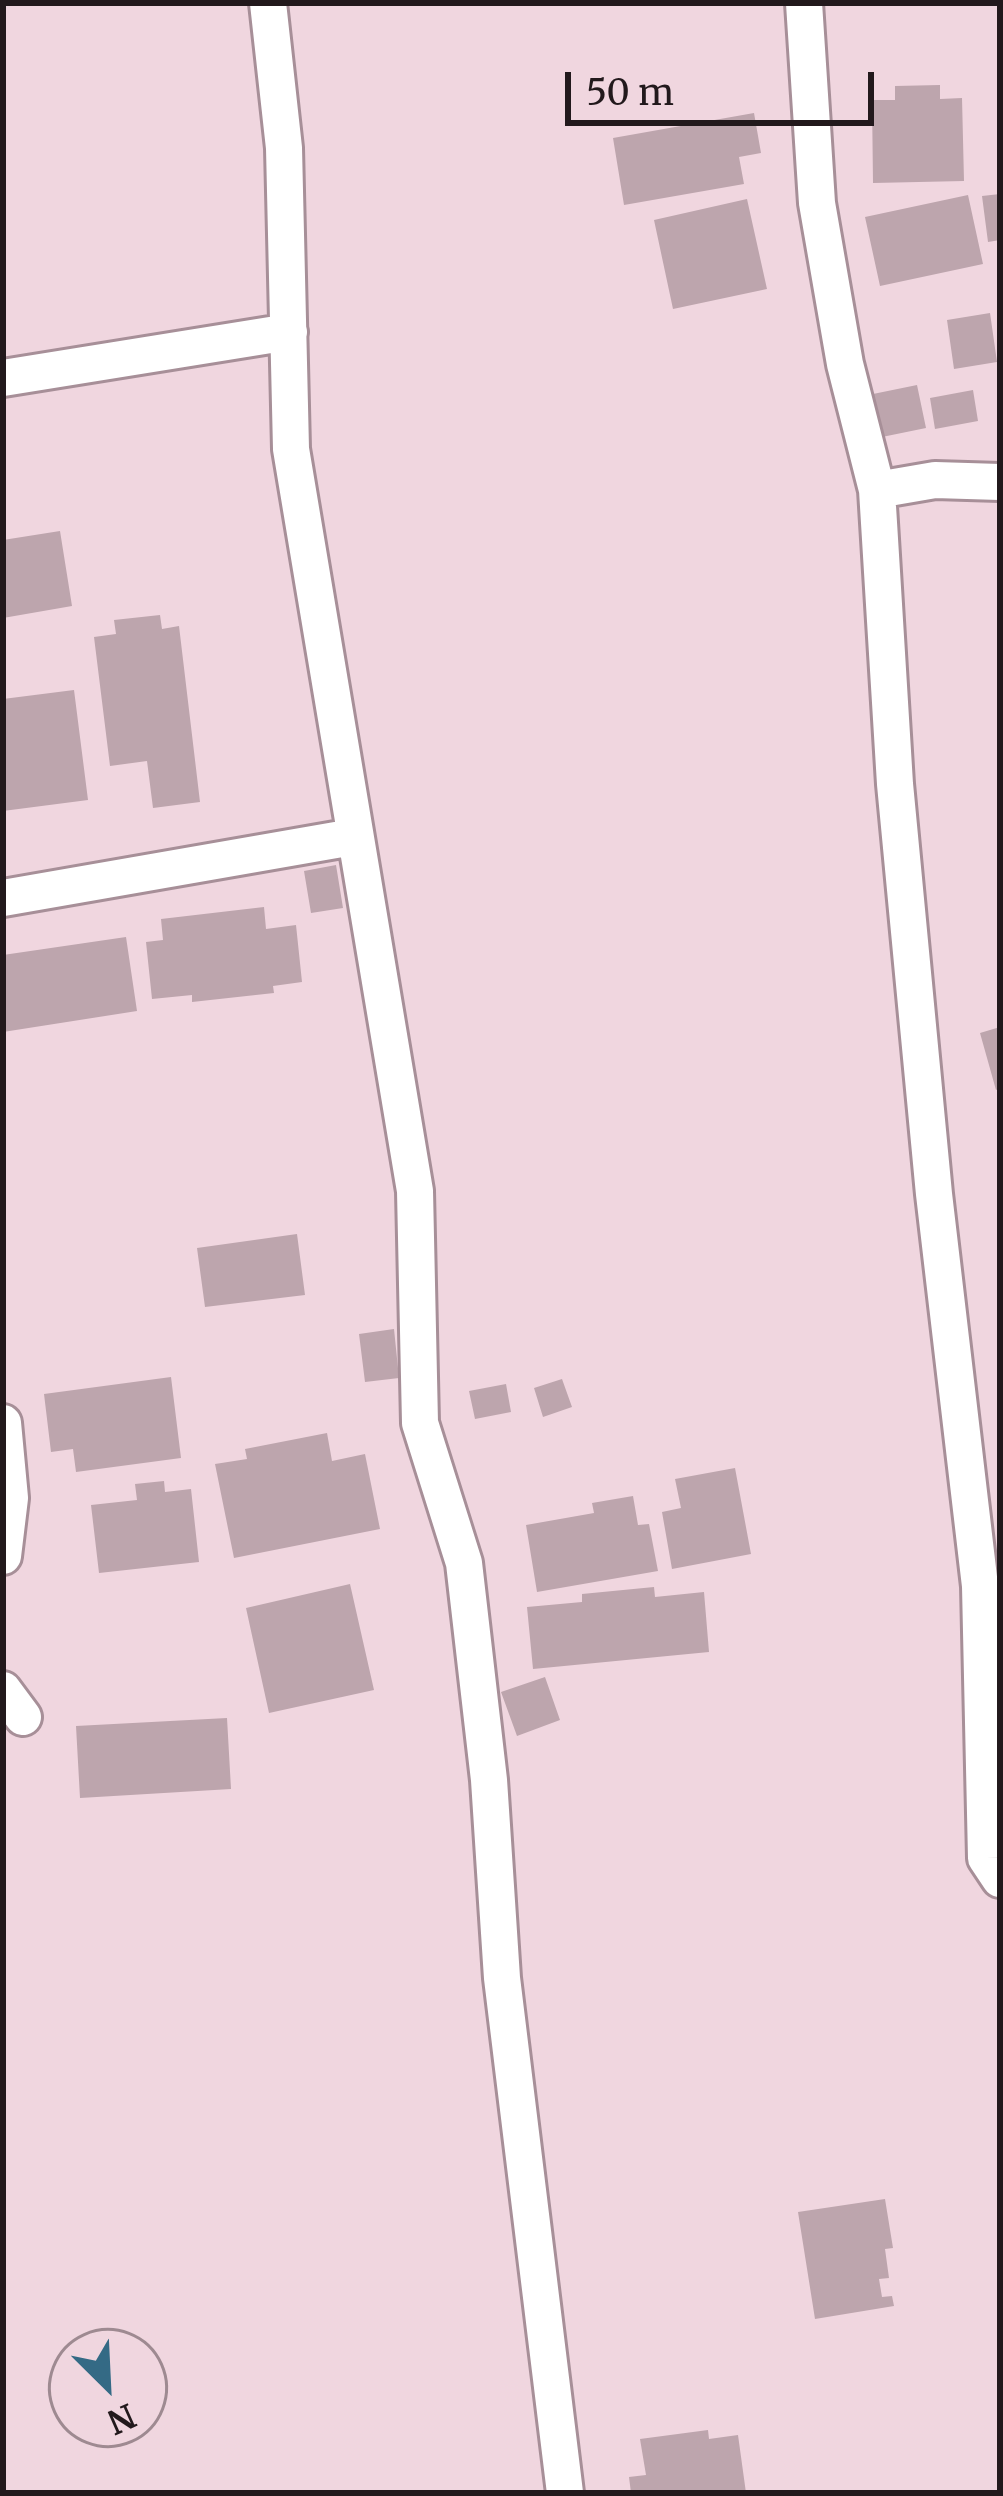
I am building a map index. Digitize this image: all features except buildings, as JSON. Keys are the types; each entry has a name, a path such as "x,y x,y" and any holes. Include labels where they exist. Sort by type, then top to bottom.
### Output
{"street":[{"path":"268,3 284,148 291,449 352,837 415,1192 420,1424 464,1563 489,1780 502,1978 565,2493"},
{"path":"804,3 818,202 845,364 877,490 895,784 980,1586 986,1858 1000,1879"},
{"path":"3,378 289,332"},
{"path":"877,490 935,480 1000,482"},
{"path":"3,898 352,837"},
{"path":"3,1423 10,1498 3,1556"}]}
